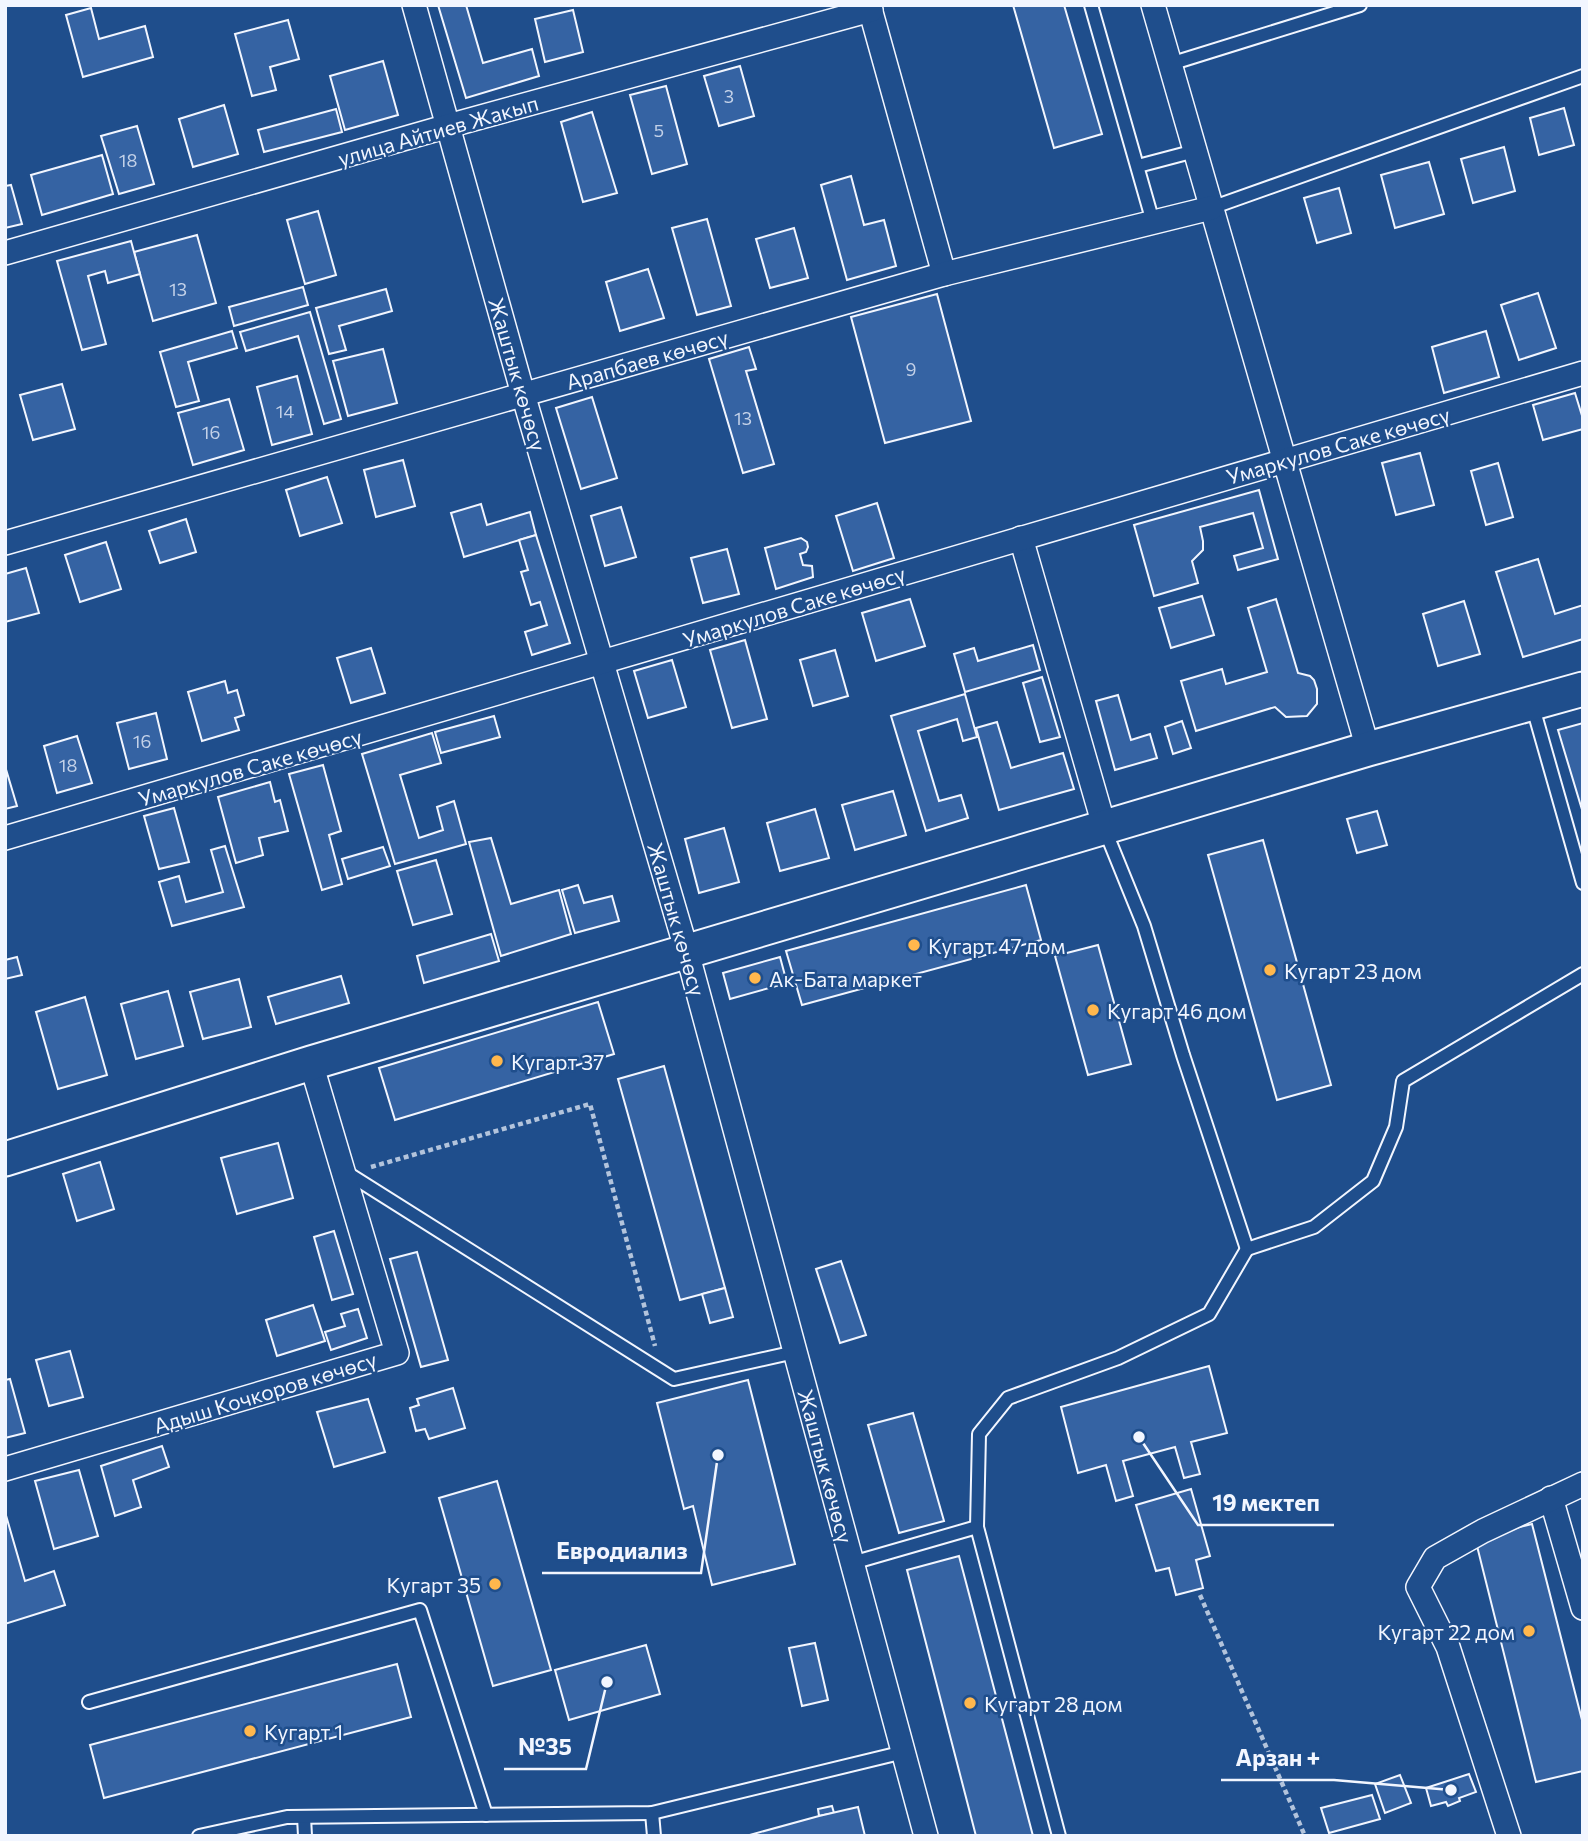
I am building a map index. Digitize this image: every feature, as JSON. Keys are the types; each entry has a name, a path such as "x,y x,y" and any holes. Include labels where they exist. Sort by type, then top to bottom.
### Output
{"main road":[{"path":"5,1159 311,1063 1368,750 1583,689"}],"street":[{"name":"Жаштык көчөсү","path":"414,5 523,394 687,952 926,1836"},
{"path":"1153,5 1368,750"},
{"name":"улица Айтиев Жакып","path":"5,253 870,7"},
{"path":"870,7 944,274"},
{"name":"Арапбаев көчөсү","path":"5,542 944,274 1211,208"},
{"name":"Умаркулов Саке көчөсү","path":"5,838 1583,373"},
{"path":"1021,538 1105,829"},
{"name":"Адыш Кочкоров көчөсү","path":"5,1469 397,1353 311,1063"},
{"path":"1509,1836 1448,1647 1418,1587 1435,1558 1583,1484"},
{"path":"1551,1498 1583,1608"}],"lane":[{"path":"1091,5 1153,222"},
{"path":"1170,64 1360,5"},
{"path":"1211,208 1583,75"},
{"path":"1138,166 1195,151"},
{"path":"1532,704 1583,883"},
{"path":"1105,829 1144,926 1247,1249"},
{"path":"1059,1836 977,1527 979,1434 1008,1398 1118,1358 1209,1314 1247,1249 1314,1227 1373,1181 1396,1127 1403,1081 1583,974"},
{"path":"345,1172 674,1379 795,1352"},
{"path":"852,1563 977,1527"},
{"path":"89,1702 420,1611 486,1815"},
{"path":"199,1836 287,1817 304,1816 652,1813 904,1752"},
{"path":"652,1813 654,1836"},
{"path":"304,1816 305,1836"}],"path":[{"path":"345,1172 590,1104 662,1370"},
{"path":"1200,1594 1305,1836"}],"building":[{"path":"438,5 466,5 483,63 532,49 539,76 466,98"},
{"path":"1013,5 1064,5 1102,134 1054,148"},
{"path":"91,8 99,39 145,26 153,57 83,77 66,15"},
{"path":"573,10 583,52 545,62 535,19"},
{"path":"288,20 299,59 270,67 276,90 252,96 235,34"},
{"path":"383,61 398,115 345,130 330,76"},
{"path":"740,66 754,116 719,126 704,76"},
{"path":"666,86 687,164 652,174 630,95"},
{"path":"224,105 238,154 193,167 179,119"},
{"path":"1564,108 1574,145 1539,155 1530,118"},
{"path":"336,109 342,132 264,152 258,130"},
{"path":"592,112 617,193 583,202 561,122"},
{"path":"137,126 154,184 119,194 101,136"},
{"path":"1504,147 1515,191 1473,203 1461,159"},
{"path":"102,155 113,194 42,215 31,175"},
{"path":"1429,162 1444,214 1395,228 1381,175"},
{"path":"851,176 864,225 884,220 896,266 847,280 821,185"},
{"path":"11,185 22,224 5,228 5,186"},
{"path":"1339,188 1351,233 1317,243 1304,198"},
{"path":"318,211 336,275 305,284 287,220"},
{"path":"707,219 731,306 697,315 672,228"},
{"path":"794,228 808,278 770,288 756,239"},
{"path":"197,235 216,303 153,321 134,252"},
{"path":"131,241 140,274 108,283 105,271 88,276 106,344 82,350 57,261"},
{"path":"648,269 664,318 620,331 606,282"},
{"path":"303,287 308,305 234,326 229,307"},
{"path":"386,289 392,311 339,326 346,350 329,354 316,308"},
{"path":"1538,293 1556,348 1519,360 1501,305"},
{"path":"937,294 971,421 885,443 851,317"},
{"path":"310,312 341,419 324,424 298,336 246,351 240,332"},
{"path":"232,331 237,348 188,362 199,401 176,407 160,352"},
{"path":"1486,331 1499,377 1444,393 1432,347"},
{"path":"749,347 756,369 746,371 774,464 743,473 709,359"},
{"path":"383,349 397,403 348,416 333,361"},
{"path":"297,376 312,434 272,445 257,387"},
{"path":"62,384 75,429 33,440 20,395"},
{"path":"1575,393 1583,419 1583,429 1543,440 1533,405"},
{"path":"592,397 617,478 581,489 556,408"},
{"path":"229,399 244,450 193,465 178,413"},
{"path":"1420,453 1434,505 1396,515 1382,463"},
{"path":"403,460 415,506 376,517 364,470"},
{"path":"1498,463 1513,517 1486,525 1471,471"},
{"path":"327,477 342,523 300,536 286,490"},
{"path":"1259,490 1278,559 1238,570 1234,556 1263,548 1253,513 1200,527 1203,550 1192,561 1198,583 1154,596 1134,525"},
{"path":"877,503 894,558 853,571 836,516"},
{"path":"481,504 487,525 530,512 536,535 464,557 451,513"},
{"path":"621,507 636,557 605,566 591,516"},
{"path":"186,519 196,552 160,563 149,531"},
{"path":"536,535 570,643 532,655 525,632 547,625 540,602 531,605 521,572 528,570 519,540"},
{"path":"801,538 807,542 808,547 806,552 800,554 803,565 812,566 813,577 776,589 765,548"},
{"path":"106,542 121,589 80,602 65,555"},
{"path":"727,549 739,594 703,603 691,558"},
{"path":"1538,559 1555,614 1583,605 1583,639 1523,657 1496,572"},
{"path":"26,568 39,613 5,622 5,574"},
{"path":"1202,596 1214,635 1171,648 1159,608"},
{"path":"910,599 925,646 876,661 862,613"},
{"path":"1276,599 1298,673 1314,680 1317,704 1307,716 1286,717 1275,707 1196,731 1181,681 1222,669 1226,684 1267,672 1248,608"},
{"path":"1464,601 1480,654 1438,666 1423,614"},
{"path":"745,640 767,719 732,728 710,650"},
{"path":"1033,645 1040,670 965,692 954,654 974,648 978,661"},
{"path":"371,648 385,693 351,703 337,658"},
{"path":"835,650 848,696 813,706 800,660"},
{"path":"672,660 686,707 648,718 634,671"},
{"path":"1042,677 1060,737 1040,742 1023,683"},
{"path":"225,681 228,693 237,690 244,715 235,718 239,730 202,741 188,692"},
{"path":"965,694 977,737 963,741 957,719 918,731 939,801 961,795 968,818 926,831 891,716"},
{"path":"1118,695 1131,740 1150,734 1157,758 1115,770 1096,701"},
{"path":"156,713 167,759 129,769 117,723"},
{"path":"494,716 500,737 441,753 435,732"},
{"path":"1182,721 1191,748 1173,754 1165,727"},
{"path":"997,722 1011,768 1063,753 1074,789 999,810 976,728"},
{"path":"1583,723 1583,813 1558,730"},
{"path":"432,733 441,763 400,775 419,838 443,830 437,807 454,801 466,844 395,864 362,754"},
{"path":"77,736 92,783 57,793 44,746"},
{"path":"323,765 341,831 329,835 342,884 322,890 289,774"},
{"path":"5,766 17,806 5,809"},
{"path":"270,782 275,802 280,800 288,831 259,838 263,855 236,863 218,797"},
{"path":"893,791 906,835 855,850 842,805"},
{"path":"174,808 189,862 159,869 144,816"},
{"path":"815,809 829,858 780,871 767,823"},
{"path":"1377,811 1387,845 1357,853 1347,819"},
{"path":"724,828 739,882 699,893 685,839"},
{"path":"491,838 511,904 559,890 571,934 501,956 469,842"},
{"name":"Кугарт 23 дом","path":"1263,840 1331,1085 1277,1100 1208,855"},
{"path":"225,846 244,907 172,926 159,882 179,876 186,902 223,892 211,850"},
{"path":"383,847 390,866 348,879 342,859"},
{"path":"436,860 452,914 413,925 397,871"},
{"path":"578,885 584,903 612,896 619,921 575,933 562,890"},
{"name":"Кугарт 47 дом","path":"1026,885 1041,940 802,1005 786,951"},
{"path":"491,934 499,961 424,983 417,956"},
{"name":"Кугарт 46 дом","path":"1098,945 1131,1064 1088,1075 1055,956"},
{"path":"17,957 22,975 5,979 5,960"},
{"name":"Ак-Бата маркет","path":"780,957 787,983 730,999 723,973"},
{"path":"341,976 349,1003 276,1024 268,997"},
{"path":"239,979 251,1027 203,1039 190,992"},
{"path":"168,991 183,1046 136,1059 121,1004"},
{"path":"85,997 107,1075 58,1089 36,1012"},
{"name":"Кугарт 37","path":"598,1002 614,1054 395,1120 379,1068"},
{"name":"Кугарт 37","path":"664,1066 725,1288 680,1300 618,1079"},
{"path":"278,1143 293,1198 237,1214 221,1158"},
{"path":"100,1162 114,1209 77,1221 63,1174"},
{"path":"334,1231 353,1294 332,1300 314,1237"},
{"path":"417,1252 448,1360 421,1367 390,1259"},
{"path":"841,1261 866,1335 840,1343 816,1269"},
{"path":"725,1288 733,1317 710,1323 702,1294"},
{"path":"313,1305 325,1341 277,1356 266,1320"},
{"path":"358,1309 367,1338 331,1350 325,1332 345,1326 341,1314"},
{"path":"70,1351 83,1397 49,1406 36,1360"},
{"path":"1209,1366 1227,1433 1191,1442 1200,1474 1184,1478 1175,1447 1123,1461 1133,1496 1116,1501 1106,1465 1078,1473 1061,1407"},
{"path":"10,1379 25,1433 5,1438 5,1380"},
{"path":"748,1380 795,1564 712,1585 693,1506 684,1509 657,1403"},
{"path":"453,1388 465,1428 429,1439 425,1429 416,1431 410,1408 419,1405 417,1399"},
{"path":"368,1399 385,1452 334,1467 317,1412"},
{"path":"913,1413 944,1521 899,1533 868,1425"},
{"path":"162,1446 169,1467 133,1480 141,1507 115,1516 101,1466"},
{"path":"79,1470 98,1536 54,1549 35,1481"},
{"name":"Кугарт 35","path":"497,1481 551,1670 493,1686 439,1498"},
{"path":"1191,1489 1210,1556 1196,1560 1203,1588 1176,1595 1169,1568 1156,1571 1136,1505"},
{"path":"5,1512 25,1581 54,1571 65,1605 5,1624"},
{"name":"Кугарт 22 дом","path":"1532,1524 1583,1724 1583,1771 1536,1782 1475,1538"},
{"name":"Кугарт 28 дом","path":"959,1556 1033,1836 976,1836 907,1570"},
{"path":"815,1643 828,1700 802,1706 789,1648"},
{"path":"646,1645 660,1694 569,1720 555,1670"},
{"name":"Кугарт 1","path":"397,1664 411,1717 104,1798 90,1745"},
{"path":"1469,1774 1476,1792 1459,1798 1460,1801 1448,1806 1446,1802 1431,1806 1426,1788"},
{"path":"1400,1775 1411,1803 1385,1813 1375,1784"},
{"path":"1372,1795 1380,1819 1329,1833 1321,1808"},
{"path":"832,1806 834,1813 819,1816 818,1809"},
{"path":"858,1807 865,1836 746,1836 819,1816"}],"place":[{"name":"Кугарт 47 дом","path":"914,945"},
{"name":"Кугарт 23 дом","path":"1270,970"},
{"name":"Ак-Бата маркет","path":"755,978"},
{"name":"Кугарт 46 дом","path":"1093,1010"},
{"name":"Кугарт 37","path":"497,1061"},
{"name":"19 мектеп","path":"1139,1437"},
{"name":"Евродиализ","path":"718,1455"},
{"name":"Кугарт 35","path":"495,1584"},
{"name":"Кугарт 22 дом","path":"1529,1631"},
{"name":"№35","path":"607,1682"},
{"name":"Кугарт 28 дом","path":"970,1703"},
{"name":"Кугарт 1","path":"250,1731"},
{"name":"Арзан +","path":"1451,1790"}]}
